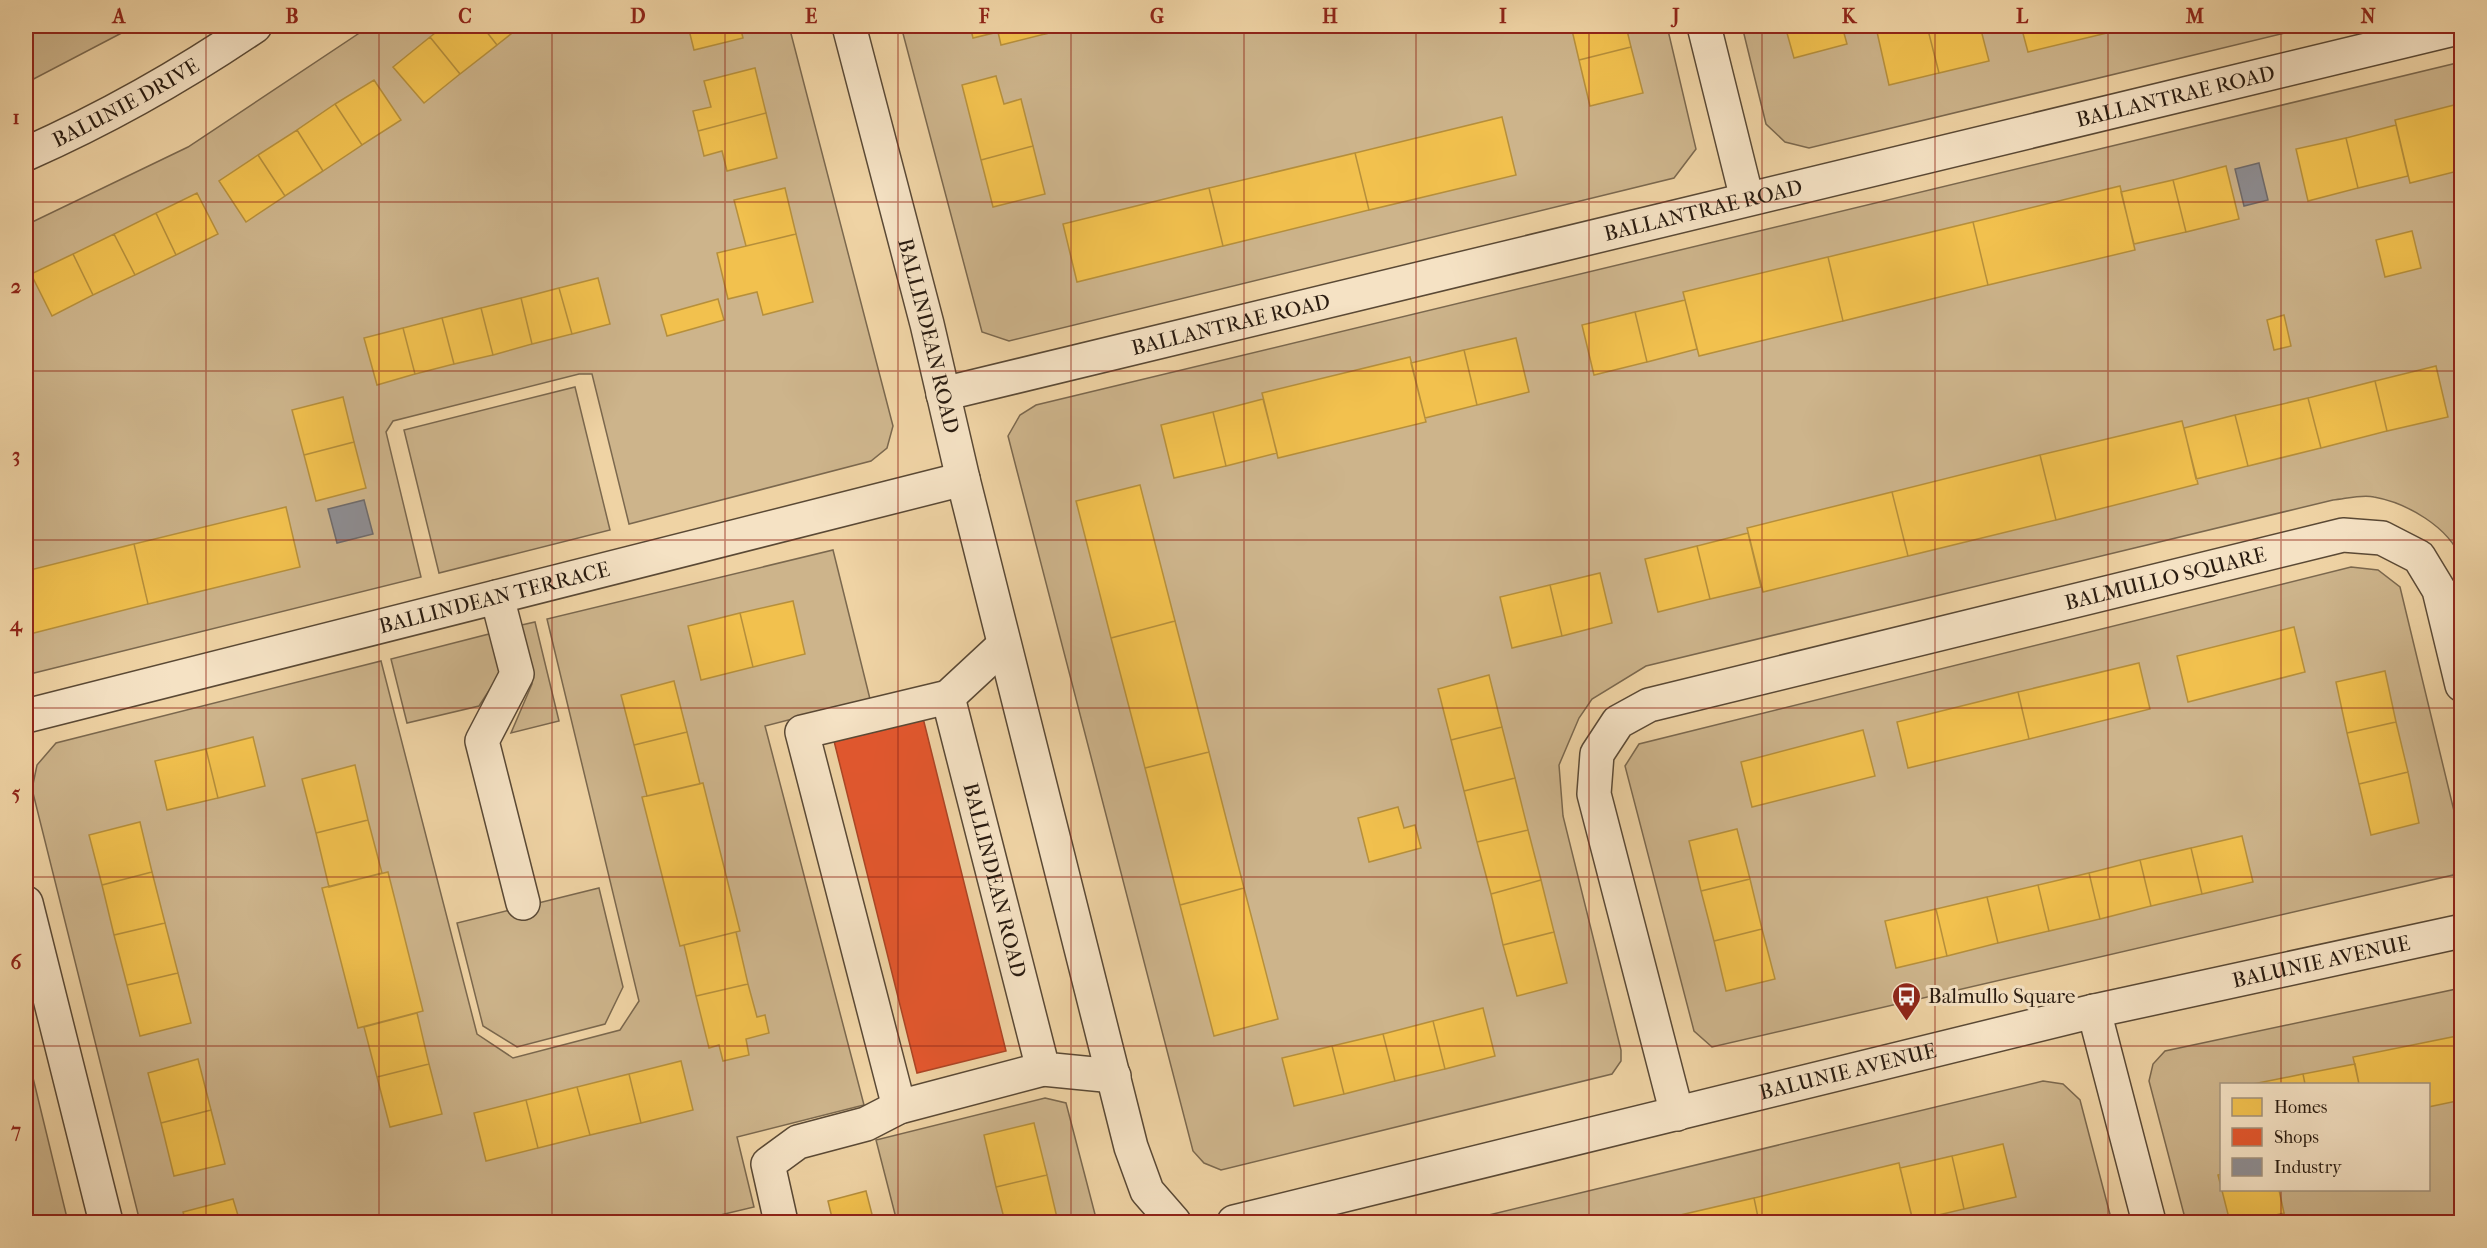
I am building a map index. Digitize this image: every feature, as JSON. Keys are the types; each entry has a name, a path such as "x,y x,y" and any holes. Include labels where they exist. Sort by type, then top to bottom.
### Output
{"street":[{"name":"BALUNIE DRIVE","path":"26,154 68,136 211,56 255,26"},
{"name":"BALLINDEAN ROAD","path":"849,26 1131,1147 1147,1191 1174,1222"},
{"path":"1704,26 1747,199"},
{"name":"BALLANTRAE ROAD","path":"943,394 2462,27"},
{"name":"BALLINDEAN TERRACE","path":"26,716 963,479"},
{"name":"BALMULLO SQUARE","path":"1677,1114 1594,794 1597,754 1618,722 1649,705 2343,535 2382,538 2419,557 2439,590 2462,685"},
{"path":"497,597 517,674 482,741 523,903"},
{"path":"899,1107 802,732 948,697 1004,645"},
{"name":"BALLINDEAN ROAD","path":"948,697 1043,1069"},
{"path":"26,903 106,1222"},
{"name":"BALUNIE AVENUE","path":"1234,1222 2094,1011 2462,931"},
{"path":"2094,1011 2150,1222"},
{"path":"782,1222 768,1164 798,1142 866,1124 899,1107 1043,1069 1114,1076"}],"shaded area":[{"path":"26,26 135,26 26,83"},
{"path":"370,26 789,26 893,426 887,448 871,461 629,524 592,374 579,374 393,421 386,432 421,577 26,675 26,225 188,147"},
{"path":"901,26 1667,26 1696,149 1674,178 1009,341 982,332"},
{"path":"1742,26 2314,26 1809,148 1785,142 1766,124"},
{"path":"2461,62 2461,559 2455,547 2437,527 2413,511 2387,500 2364,496 2354,497 2333,500 1646,666 1592,699 1579,718 1559,765 1563,816 1621,1050 1621,1061 1612,1074 1221,1170 1204,1163 1193,1151 1008,436 1020,415 1036,405"},
{"path":"575,387 610,530 439,573 404,430"},
{"path":"833,550 870,699 765,726 864,1105 737,1137 754,1207 691,1222 140,1222 32,789 37,765 56,743 381,661 477,1034 513,1058 620,1030 639,1001 547,619"},
{"path":"2351,567 2378,570 2400,587 2461,840 2461,858 2453,875 1712,1047 1694,1031 1625,766 1639,744"},
{"path":"535,622 559,721 511,733 532,684 517,626"},
{"path":"493,633 503,669 479,706 407,723 391,659"},
{"path":"599,888 623,987 605,1024 517,1047 483,1026 457,923"},
{"path":"2461,988 2461,1222 2186,1222 2149,1081 2153,1064 2165,1051"},
{"path":"26,1049 68,1222 26,1222"},
{"path":"2043,1081 2063,1084 2080,1100 2112,1222 1460,1222"},
{"path":"1045,1098 1066,1103 1097,1222 897,1222 876,1140"}],"building: Homes":[{"path":"26,26 46,26 26,37"},
{"path":"444,26 482,26 497,45 460,74 430,37"},
{"path":"482,26 521,26 497,45"},
{"path":"688,26 740,26 743,38 694,50"},
{"path":"970,26 1043,26 1045,34 1001,45 998,32 973,38"},
{"path":"1043,26 1078,26 1045,34"},
{"path":"1571,26 1626,26 1631,47 1579,60"},
{"path":"1785,26 1842,26 1847,44 1794,58"},
{"path":"1904,26 1927,26 1939,73 1889,85 1877,32"},
{"path":"1927,26 1980,26 1989,61 1939,73"},
{"path":"2021,26 2136,26 2028,52"},
{"path":"430,37 460,74 424,103 393,67"},
{"path":"1631,47 1643,93 1590,106 1579,60"},
{"path":"755,68 766,113 698,131 693,111 711,107 704,81"},
{"path":"996,76 1004,104 1021,99 1033,146 981,160 962,85"},
{"path":"374,80 401,120 362,145 335,104"},
{"path":"2462,103 2462,170 2410,183 2395,120"},
{"path":"335,104 362,145 323,171 297,130"},
{"path":"766,113 777,158 727,171 722,151 704,156 698,131"},
{"path":"1502,117 1516,175 1369,210 1355,153"},
{"path":"2396,125 2408,176 2358,188 2346,138"},
{"path":"297,130 323,171 285,196 258,155"},
{"path":"2346,138 2358,188 2308,201 2296,149"},
{"path":"1033,146 1045,194 993,207 981,160"},
{"path":"1355,153 1369,210 1223,246 1209,188"},
{"path":"258,155 285,196 246,222 219,181"},
{"path":"2226,166 2239,219 2186,232 2173,180"},
{"path":"2173,180 2186,232 2134,244 2121,192"},
{"path":"2120,186 2135,250 1988,285 1973,222"},
{"path":"785,188 796,234 746,246 734,200"},
{"path":"1209,188 1223,246 1077,282 1063,224"},
{"path":"197,193 218,234 176,255 156,213"},
{"path":"156,213 176,255 135,275 114,234"},
{"path":"1973,222 1988,285 1843,321 1828,257"},
{"path":"2412,231 2421,268 2385,277 2376,240"},
{"path":"114,234 135,275 93,295 73,254"},
{"path":"796,234 813,302 763,315 757,292 728,299 717,253"},
{"path":"73,254 93,295 52,316 31,274"},
{"path":"1828,257 1843,321 1699,356 1683,292"},
{"path":"598,278 610,324 572,334 559,288"},
{"path":"559,288 572,334 532,344 521,298"},
{"path":"521,298 532,344 493,355 481,308"},
{"path":"718,299 724,320 667,336 661,315"},
{"path":"1685,300 1697,349 1647,362 1635,312"},
{"path":"481,308 493,355 454,364 442,318"},
{"path":"1635,312 1647,362 1594,375 1582,325"},
{"path":"2284,315 2291,346 2274,350 2267,320"},
{"path":"442,318 454,364 415,374 403,328"},
{"path":"403,328 415,374 377,385 364,338"},
{"path":"1516,338 1529,392 1477,405 1464,350"},
{"path":"1464,350 1477,405 1425,418 1411,363"},
{"path":"1410,357 1426,422 1278,458 1262,393"},
{"path":"2436,366 2448,417 2387,431 2375,381"},
{"path":"2375,381 2387,431 2321,448 2308,398"},
{"path":"343,397 354,442 304,455 292,410"},
{"path":"2308,398 2321,448 2248,466 2235,415"},
{"path":"1263,399 1277,453 1226,466 1213,412"},
{"path":"1213,412 1226,466 1174,478 1161,425"},
{"path":"2235,415 2248,466 2196,479 2184,428"},
{"path":"2182,421 2198,484 2056,520 2040,455"},
{"path":"354,442 366,488 316,501 304,455"},
{"path":"2040,455 2056,520 1908,556 1892,492"},
{"path":"1140,485 1175,621 1111,638 1076,501"},
{"path":"1892,492 1908,556 1763,592 1747,528"},
{"path":"286,507 300,567 148,604 134,544"},
{"path":"1748,533 1761,587 1710,599 1697,546"},
{"path":"134,544 148,604 26,635 26,571"},
{"path":"1697,546 1710,599 1658,612 1645,559"},
{"path":"1600,573 1612,623 1562,636 1550,585"},
{"path":"1550,585 1562,636 1512,648 1500,597"},
{"path":"793,601 805,654 753,667 740,613"},
{"path":"740,613 753,667 701,680 688,626"},
{"path":"1175,621 1209,752 1145,768 1111,638"},
{"path":"2294,627 2305,672 2188,702 2177,656"},
{"path":"2139,663 2150,709 2029,739 2018,692"},
{"path":"2385,671 2396,722 2347,733 2336,682"},
{"path":"1489,675 1502,727 1451,740 1438,689"},
{"path":"674,681 687,732 634,745 621,695"},
{"path":"2018,692 2029,739 1908,768 1897,722"},
{"path":"2396,722 2408,772 2359,784 2347,733"},
{"path":"1502,727 1515,778 1464,791 1451,740"},
{"path":"1863,730 1875,776 1752,807 1741,762"},
{"path":"687,732 700,784 647,796 634,745"},
{"path":"253,737 265,786 218,798 206,749"},
{"path":"206,749 218,798 167,810 155,761"},
{"path":"1209,752 1244,888 1180,905 1145,768"},
{"path":"355,765 368,820 316,833 302,779"},
{"path":"2408,772 2419,823 2371,835 2359,784"},
{"path":"1515,778 1528,830 1477,842 1464,791"},
{"path":"703,783 740,931 680,946 642,797"},
{"path":"1398,807 1404,828 1415,825 1421,848 1369,862 1358,818"},
{"path":"368,820 382,873 329,887 316,833"},
{"path":"140,822 152,872 102,885 89,835"},
{"path":"1737,829 1750,879 1701,891 1689,841"},
{"path":"1528,830 1541,880 1491,894 1477,842"},
{"path":"2242,836 2253,882 2202,894 2191,848"},
{"path":"2191,848 2202,894 2151,906 2140,860"},
{"path":"2140,860 2151,906 2100,919 2089,873"},
{"path":"152,872 165,923 114,935 102,885"},
{"path":"388,872 423,1011 358,1028 322,888"},
{"path":"2089,873 2100,919 2049,931 2038,885"},
{"path":"1750,879 1762,929 1714,941 1701,891"},
{"path":"1541,880 1554,932 1503,945 1491,894"},
{"path":"2038,885 2049,931 1998,943 1987,897"},
{"path":"1244,888 1278,1019 1214,1036 1180,905"},
{"path":"1987,897 1998,943 1947,956 1936,909"},
{"path":"1936,909 1947,956 1896,968 1885,921"},
{"path":"165,923 178,973 127,985 114,935"},
{"path":"1762,929 1775,979 1726,991 1714,941"},
{"path":"736,932 748,984 696,996 684,945"},
{"path":"1554,932 1567,983 1517,996 1503,945"},
{"path":"178,973 191,1023 140,1036 127,985"},
{"path":"748,984 757,1017 765,1015 769,1033 746,1039 749,1055 723,1061 719,1045 709,1048 696,996"},
{"path":"1483,1008 1495,1056 1445,1069 1433,1021"},
{"path":"417,1013 429,1064 377,1077 364,1027"},
{"path":"1433,1021 1445,1069 1395,1081 1383,1034"},
{"path":"1383,1034 1395,1081 1344,1094 1332,1046"},
{"path":"2462,1035 2462,1100 2430,1107 2430,1083 2359,1083 2353,1057"},
{"path":"1332,1046 1344,1094 1294,1106 1282,1058"},
{"path":"198,1059 211,1110 161,1123 148,1073"},
{"path":"681,1061 693,1110 641,1123 629,1074"},
{"path":"429,1064 442,1114 390,1127 377,1077"},
{"path":"2355,1064 2359,1083 2305,1083 2303,1074"},
{"path":"629,1074 641,1123 590,1135 577,1087"},
{"path":"2303,1074 2305,1083 2258,1083"},
{"path":"577,1087 590,1135 538,1148 526,1100"},
{"path":"526,1100 538,1148 486,1161 474,1113"},
{"path":"211,1110 225,1164 174,1176 161,1123"},
{"path":"1034,1123 1047,1175 996,1187 984,1135"},
{"path":"2003,1144 2016,1197 1964,1209 1952,1156"},
{"path":"1952,1156 1964,1209 1913,1221 1900,1168"},
{"path":"1899,1163 1913,1222 1759,1222 1754,1198"},
{"path":"1047,1175 1058,1222 1005,1222 996,1187"},
{"path":"866,1191 874,1222 833,1222 828,1201"},
{"path":"2222,1191 2279,1191 2284,1213 2248,1222 2230,1222"},
{"path":"1754,1198 1759,1222 1650,1222"},
{"path":"233,1199 240,1222 186,1222 183,1212"},
{"path":"26,1205 30,1222 26,1222"},
{"path":"2284,1213 2286,1222 2248,1222"},
{"path":"2080,1215 2082,1222 2048,1222"}],"building: Shops":[{"path":"923,718 1006,1051 917,1073 834,741"}],"building: Industry":[{"path":"2259,163 2268,200 2244,206 2235,169"},
{"path":"364,500 373,534 337,543 328,509"}],"place":[{"name":"Balmullo Square","path":"1907,1022"}]}
